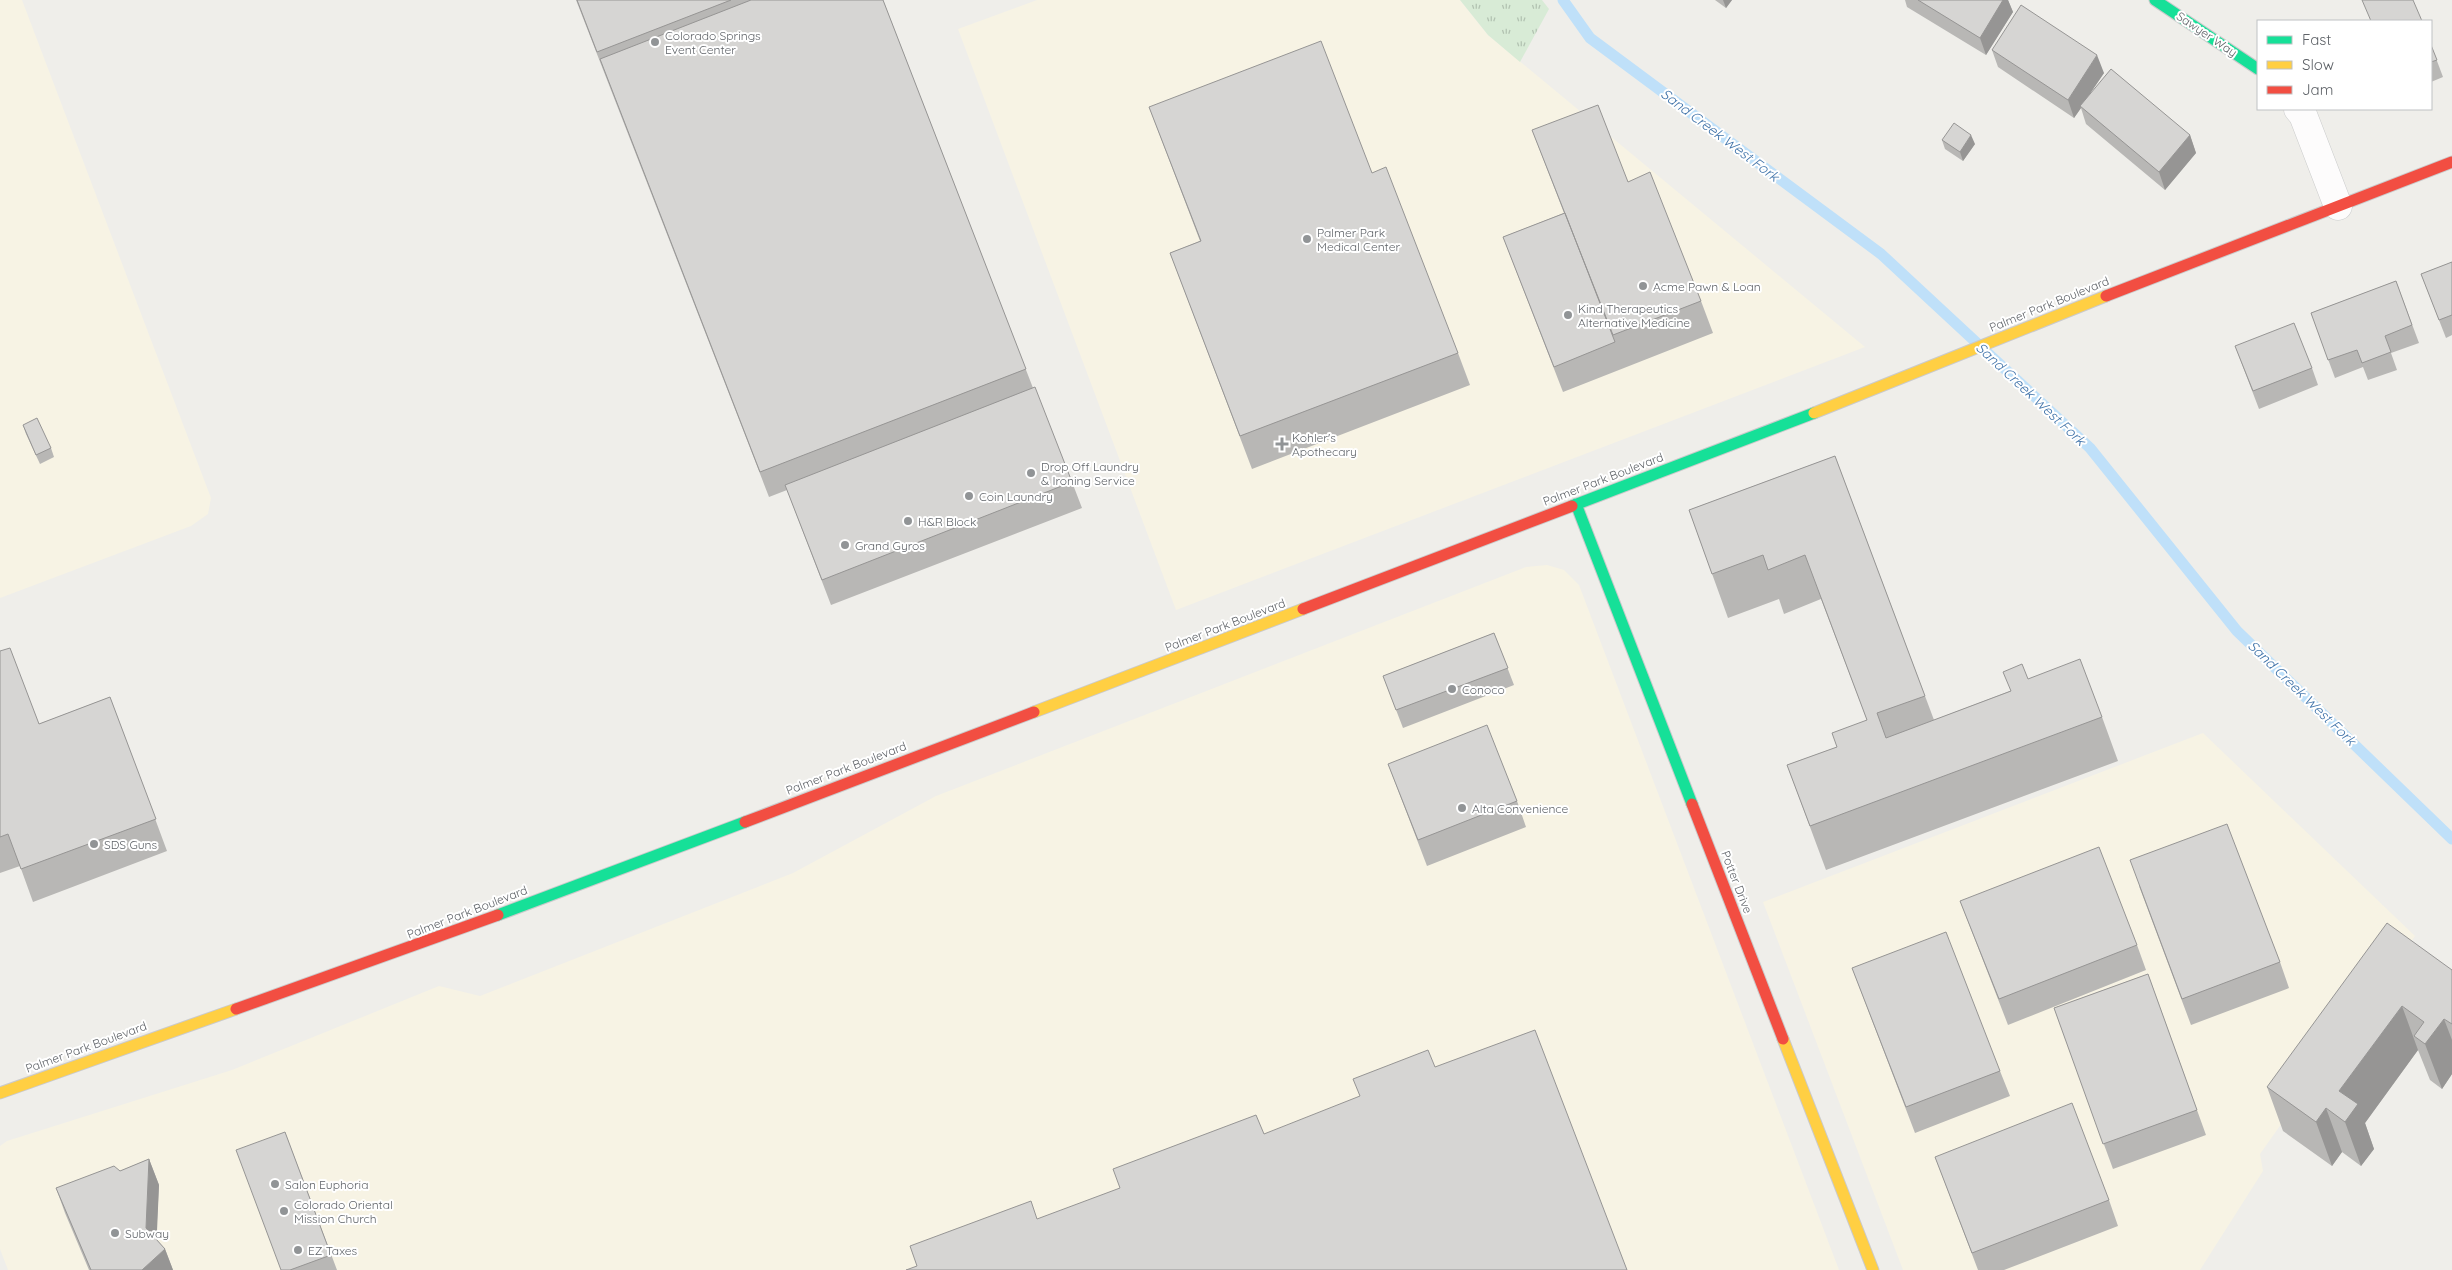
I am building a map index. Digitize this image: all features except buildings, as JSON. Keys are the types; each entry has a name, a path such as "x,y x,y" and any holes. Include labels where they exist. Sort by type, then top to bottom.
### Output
{"main road":[{"name":"Sawyer Way","path":"2155,0 2257,68"},
{"name":"Palmer Park Boulevard","path":"0,1092 419,945 1338,596 1901,379 2108,295 2452,162"},
{"name":"Potter Drive","path":"1576,504 1873,1270"}],"street":[{"path":"2299,110 2303,115 2338,206"}],"shaded area":[{"path":"0,0 22,0 211,498 208,514 191,526 0,598"},
{"path":"1037,0 1460,0 1488,35 1865,347 1176,610 958,29"},
{"path":"1547,565 1564,570 1579,585 1839,1270 8,1270 0,1249 0,1146 7,1141 232,1070 439,986 480,996 793,873 936,796 1526,567"},
{"path":"2203,733 2415,936 2260,1154 2263,1171 2200,1270 1903,1270 1763,902"}],"green space":[{"path":"1460,0 1542,0 1549,9 1520,62 1488,35"}],"waterway":[{"name":"Sand Creek West Fork","path":"1563,0 1590,38 1881,254 2090,448 2237,631 2452,839"}],"traffic: fast":[{"path":"2155,0 2257,68"},
{"path":"1572,506 1814,413"},
{"path":"1576,504 1692,804"},
{"path":"498,915 745,822"}],"traffic: slow":[{"path":"1814,413 2106,296"},
{"path":"1034,712 1303,609"},
{"path":"0,1093 236,1009"},
{"path":"1783,1039 1873,1270"}],"traffic: jam":[{"path":"2106,296 2452,162"},
{"path":"1303,609 1572,506"},
{"path":"745,822 1034,712"},
{"path":"1692,804 1783,1039"},
{"path":"236,1009 498,915"}],"place":[{"name":"Colorado Springs Event Center","path":"655,42"},
{"name":"Palmer Park Medical Center","path":"1307,239"},
{"name":"Acme Pawn & Loan","path":"1643,286"},
{"name":"Kind Therapeutics Alternative Medicine","path":"1568,315"},
{"name":"Kohler's Apothecary","path":"1282,444"},
{"name":"Drop Off Laundry & Ironing Service","path":"1031,473"},
{"name":"Coin Laundry","path":"969,496"},
{"name":"H&R Block","path":"908,521"},
{"name":"Grand Gyros","path":"845,545"},
{"name":"Conoco","path":"1452,689"},
{"name":"Alta Convenience","path":"1462,808"},
{"name":"SDS Guns","path":"94,844"},
{"name":"Salon Euphoria","path":"275,1184"},
{"name":"Colorado Oriental Mission Church","path":"284,1211"},
{"name":"Subway","path":"115,1233"},
{"name":"EZ Taxes","path":"298,1250"}]}
